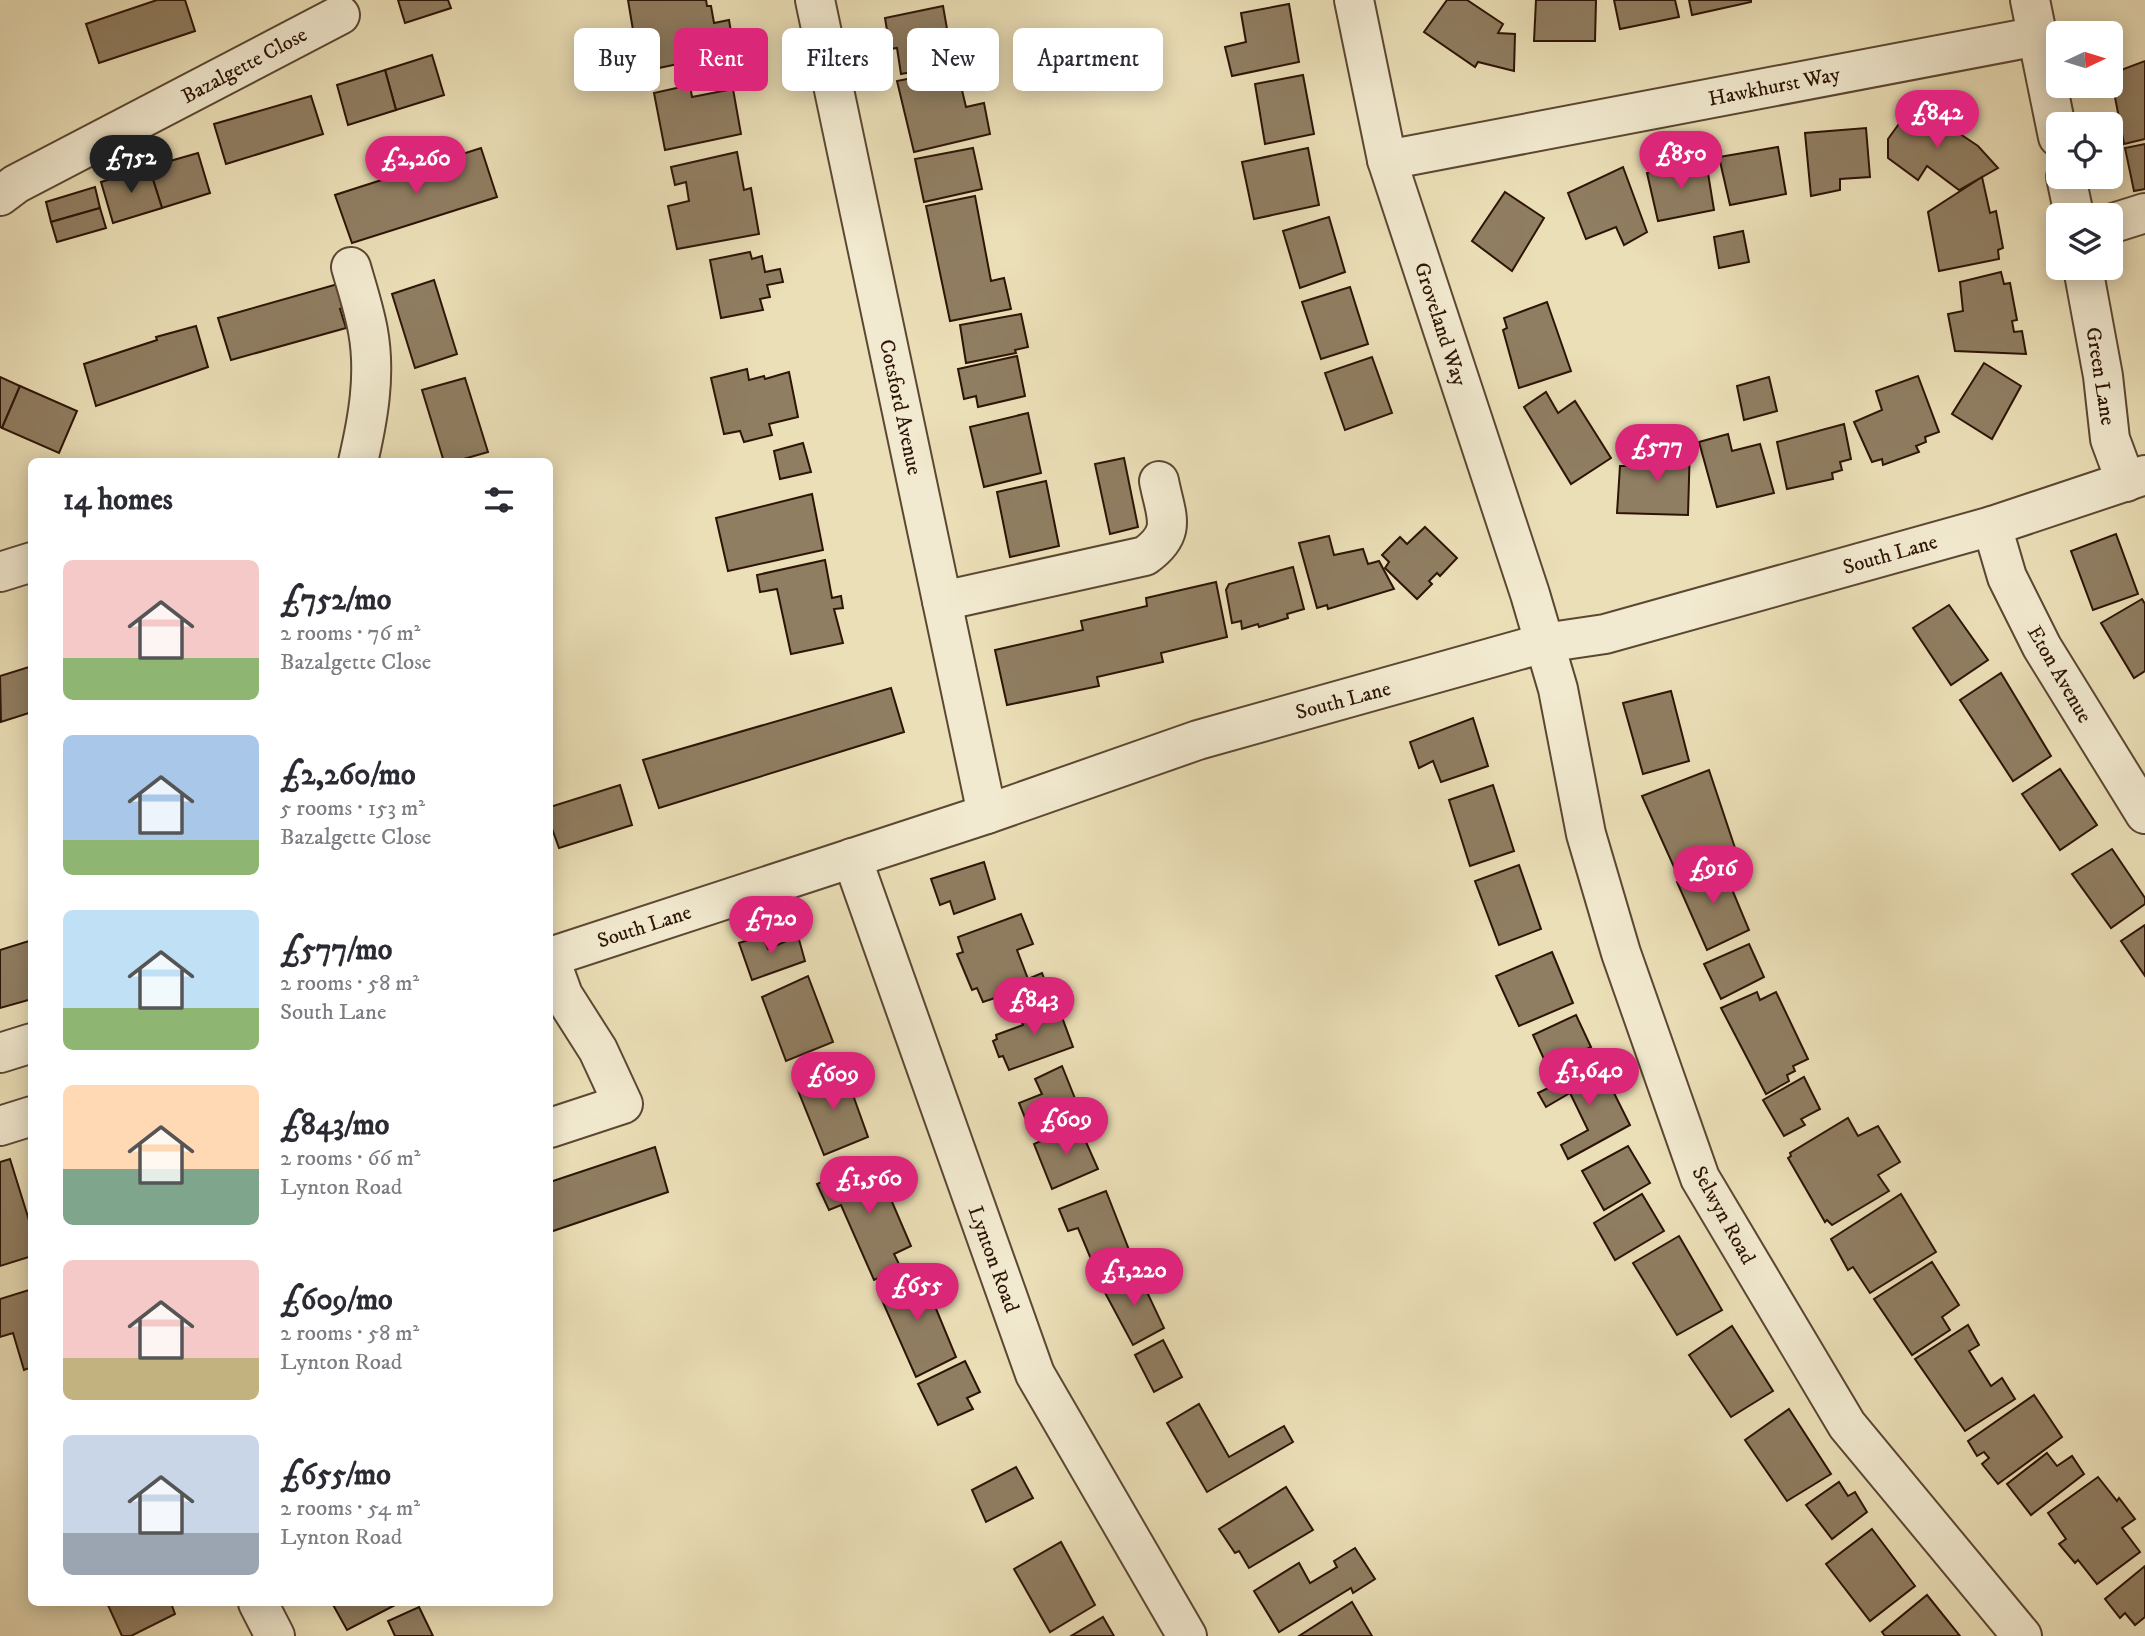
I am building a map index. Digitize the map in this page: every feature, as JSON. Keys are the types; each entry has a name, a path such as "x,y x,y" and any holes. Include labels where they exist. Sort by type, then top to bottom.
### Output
{"street":[{"name":"Cotsford Avenue","path":"815,0 987,814"},
{"name":"Groveland Way","path":"1354,0 1387,160 1545,643"},
{"name":"Bazalgette Close","path":"0,196 16,184 325,14"},
{"path":"2034,18 2053,112"},
{"name":"Hawkhurst Way","path":"1387,160 2034,18"},
{"path":"2123,219 2145,213"},
{"path":"351,267 368,331 371,374 368,421 359,458"},
{"name":"Green Lane","path":"2085,280 2103,376 2110,439 2136,479"},
{"name":"South Lane","path":"553,957 987,814 1198,740 1545,643 1605,634 1992,526 2136,479"},
{"path":"942,601 1145,556 1160,545 1167,533 1160,481"},
{"name":"Eton Avenue","path":"1992,526 2007,577 2042,647 2145,814"},
{"path":"0,572 28,563"},
{"name":"Selwyn Road","path":"1545,643 1558,689 1586,834 1621,953 1700,1178 1847,1425 2022,1636"},
{"name":"Lynton Road","path":"852,858 1035,1374 1187,1636"},
{"path":"553,967 563,995 598,1050 623,1104 553,1127"},
{"path":"0,1053 28,1044"},
{"path":"0,1126 28,1117"},
{"path":"260,1606 275,1636"}],"building":[{"path":"157,0 185,0 195,31 99,63 86,24"},
{"path":"398,0 448,0 451,8 405,23"},
{"path":"628,0 706,0 707,6 711,6 714,23 729,20 730,28 674,28 674,65 660,68 660,28 633,28"},
{"path":"1447,0 1467,0 1503,24 1498,33 1515,34 1514,71 1478,62 1475,67 1424,32"},
{"path":"1536,0 1596,0 1595,41 1534,41"},
{"path":"1614,0 1675,0 1679,17 1620,29"},
{"path":"1689,0 1751,0 1751,2 1692,15"},
{"path":"1289,4 1299,62 1232,76 1225,47 1246,42 1241,13"},
{"path":"943,6 947,28 907,28 907,73 901,74 897,48 893,49 893,28 887,28 885,18"},
{"path":"432,55 444,95 396,110 385,70"},
{"path":"2145,61 2145,139 2124,144 2123,112 2118,112 2115,98 2123,98 2123,69"},
{"path":"385,70 396,110 348,125 337,85"},
{"path":"1303,75 1314,134 1265,144 1255,84"},
{"path":"907,79 907,91 962,91 966,107 984,103 990,134 914,152 897,81"},
{"path":"674,89 674,91 691,91 692,97 733,91 741,134 665,150 654,93"},
{"path":"311,96 323,134 226,164 214,124"},
{"path":"1914,103 1978,146 1998,168 1959,190 1927,166 1918,180 1888,158 1888,139"},
{"path":"1866,128 1870,177 1840,179 1840,190 1811,196 1805,133"},
{"path":"2145,144 2145,189 2134,191 2125,148"},
{"path":"1778,147 1786,194 1730,205 1719,157"},
{"path":"481,148 497,197 352,243 335,195"},
{"path":"973,148 982,189 924,202 915,159"},
{"path":"1308,148 1319,205 1254,219 1242,162"},
{"path":"737,152 744,190 751,188 759,234 677,249 668,206 689,201 686,182 675,185 671,167"},
{"path":"198,153 210,193 162,208 149,167"},
{"path":"1706,161 1714,210 1658,221 1647,173"},
{"path":"149,167 162,208 113,223 101,182"},
{"path":"1623,167 1647,232 1624,245 1616,227 1586,239 1568,193"},
{"path":"1982,177 1990,213 1996,211 2003,248 1998,250 1999,259 1939,271 1928,212"},
{"path":"95,187 100,208 51,222 46,202"},
{"path":"1505,192 1544,218 1512,271 1472,241"},
{"path":"975,196 991,281 1004,278 1011,309 950,321 926,206"},
{"path":"100,208 106,228 57,242 51,222"},
{"path":"1329,217 1345,272 1300,288 1283,231"},
{"path":"1743,231 1749,262 1719,268 1714,237"},
{"path":"750,252 752,259 762,256 765,272 780,269 783,282 767,285 770,297 760,299 763,310 721,318 710,260"},
{"path":"2001,272 2004,284 2010,283 2017,320 2012,321 2014,332 2022,331 2026,354 1955,351 1948,314 1963,311 1960,282"},
{"path":"434,280 457,354 415,368 392,294"},
{"path":"345,282 353,305 340,309 346,328 231,360 218,318"},
{"path":"1350,287 1368,344 1321,359 1302,302"},
{"path":"1547,302 1571,371 1519,388 1503,330 1507,328 1504,318"},
{"path":"1021,314 1028,347 1015,350 1016,353 966,363 960,325"},
{"path":"196,326 208,367 96,406 84,364 157,340 156,337"},
{"path":"1017,356 1025,396 978,407 976,396 964,399 958,369"},
{"path":"1372,357 1392,413 1345,430 1325,373"},
{"path":"1984,363 2021,386 1992,439 1952,414"},
{"path":"747,369 749,380 764,376 765,379 789,372 798,417 769,424 772,435 744,442 740,431 724,434 711,378"},
{"path":"1918,376 1939,432 1925,437 1926,442 1916,446 1919,452 1883,465 1882,459 1872,462 1854,422 1882,410 1876,391"},
{"path":"0,377 20,386 2,428 0,427"},
{"path":"1769,377 1777,411 1744,420 1737,386"},
{"path":"465,378 488,452 467,458 443,458 422,390"},
{"path":"20,386 77,411 59,453 2,428"},
{"path":"1546,392 1558,413 1575,401 1611,458 1571,484 1524,407"},
{"path":"1028,413 1041,473 984,487 970,427"},
{"path":"1844,424 1851,459 1840,462 1842,470 1832,473 1833,479 1787,489 1777,442"},
{"path":"1728,434 1732,451 1760,444 1774,493 1717,507 1699,442"},
{"path":"803,443 811,472 780,479 774,451"},
{"path":"1661,444 1690,444 1688,515 1617,513 1620,466 1659,466"},
{"path":"1124,458 1138,527 1110,534 1095,464"},
{"path":"1046,481 1059,546 1010,557 997,492"},
{"path":"812,494 823,550 728,571 716,518"},
{"path":"1425,527 1457,558 1440,576 1437,573 1429,581 1432,584 1417,599 1385,568 1389,562 1382,555 1400,537 1407,544"},
{"path":"2116,534 2138,594 2093,610 2071,551"},
{"path":"1329,536 1334,555 1363,549 1368,564 1379,561 1394,589 1328,609 1327,605 1317,608 1299,543"},
{"path":"825,560 832,598 841,596 843,608 834,609 843,643 791,654 777,589 760,592 757,575"},
{"path":"1293,567 1304,609 1287,614 1288,618 1259,627 1258,624 1242,629 1241,621 1232,623 1226,590 1229,584"},
{"path":"1216,582 1227,637 1161,653 1163,662 1097,677 1099,686 1007,705 995,650 1083,630 1081,621 1147,606 1146,598"},
{"path":"2142,599 2145,604 2145,671 2134,678 2101,623"},
{"path":"1949,605 1988,660 1951,685 1913,628"},
{"path":"28,667 28,713 1,722 0,676"},
{"path":"2001,673 2051,756 2013,781 1960,700"},
{"path":"891,688 904,732 659,808 643,760"},
{"path":"1671,691 1689,761 1643,774 1623,703"},
{"path":"1473,718 1488,766 1441,782 1433,761 1419,768 1410,742"},
{"path":"2060,769 2097,825 2060,850 2022,794"},
{"path":"1709,770 1736,851 1678,876 1642,796"},
{"path":"620,785 632,825 559,848 553,831 553,806"},
{"path":"1493,785 1514,851 1470,866 1449,800"},
{"path":"2112,849 2145,898 2145,904 2111,928 2072,874"},
{"path":"984,862 995,899 954,914 950,901 940,905 931,879"},
{"path":"1721,863 1749,930 1707,950 1677,882"},
{"path":"1519,865 1541,929 1499,945 1475,881"},
{"path":"1021,914 1033,944 1017,950 1028,979 1042,973 1050,994 1017,1006 1013,992 983,1002 977,988 972,990 957,954 963,952 958,937"},
{"path":"2145,925 2145,976 2121,941"},
{"path":"762,936 768,949 798,936 805,961 752,980 739,943"},
{"path":"28,941 28,1000 0,1008 0,950"},
{"path":"1749,944 1764,977 1721,999 1704,964"},
{"path":"1552,952 1573,1003 1519,1026 1496,976"},
{"path":"808,976 833,1042 786,1061 762,997"},
{"path":"1757,992 1760,1000 1776,992 1808,1059 1793,1066 1795,1071 1787,1075 1789,1081 1766,1094 1721,1008"},
{"path":"1056,1001 1073,1047 1009,1070 1003,1056 999,1057 993,1041 997,1039 996,1035 1023,1025 1019,1015"},
{"path":"1576,1015 1591,1047 1548,1068 1533,1035"},
{"path":"1599,1063 1630,1125 1568,1159 1561,1145 1588,1130 1570,1093 1546,1107 1538,1093"},
{"path":"1062,1066 1078,1106 1028,1125 1019,1103 1042,1094 1035,1079"},
{"path":"844,1070 868,1137 824,1155 797,1088"},
{"path":"1804,1077 1820,1109 1801,1119 1805,1125 1784,1136 1763,1100"},
{"path":"1848,1118 1858,1136 1878,1126 1900,1162 1878,1175 1889,1191 1832,1225 1827,1220 1825,1222 1788,1158 1790,1153"},
{"path":"1078,1124 1098,1169 1052,1189 1034,1144"},
{"path":"1628,1146 1650,1183 1604,1210 1582,1171"},
{"path":"655,1147 668,1192 553,1231 553,1181"},
{"path":"10,1159 28,1217 28,1257 0,1266 0,1162"},
{"path":"874,1160 911,1246 894,1254 901,1268 874,1280 841,1205 829,1210 817,1184"},
{"path":"1106,1191 1131,1255 1096,1271 1078,1228 1068,1231 1059,1209"},
{"path":"1642,1194 1664,1231 1615,1260 1594,1223"},
{"path":"1901,1194 1936,1252 1870,1293 1853,1267 1848,1270 1831,1239"},
{"path":"1679,1236 1722,1310 1677,1335 1633,1263"},
{"path":"1932,1262 1959,1305 1942,1317 1950,1330 1912,1355 1874,1299"},
{"path":"920,1270 956,1357 916,1377 877,1289"},
{"path":"1138,1273 1164,1328 1133,1345 1103,1289"},
{"path":"28,1290 28,1368 24,1370 13,1333 0,1337 0,1299"},
{"path":"1968,1325 1979,1345 1969,1351 1991,1386 2002,1378 2015,1399 1965,1431 1915,1359"},
{"path":"1732,1326 1773,1391 1731,1417 1689,1355"},
{"path":"1163,1340 1182,1377 1154,1392 1135,1355"},
{"path":"965,1361 980,1392 967,1398 973,1409 938,1425 918,1384"},
{"path":"2034,1395 2062,1437 1998,1484 1982,1464 1989,1458 1984,1452 1977,1456 1968,1441"},
{"path":"1199,1404 1229,1457 1284,1426 1293,1442 1207,1492 1167,1423"},
{"path":"1789,1409 1831,1474 1787,1501 1745,1440"},
{"path":"2047,1453 2057,1466 2072,1456 2084,1474 2031,1515 2007,1484"},
{"path":"1016,1467 1033,1498 986,1522 972,1490"},
{"path":"2098,1477 2135,1519 2122,1528 2140,1552 2097,1584 2078,1560 2075,1563 2059,1544 2066,1539 2048,1513"},
{"path":"1839,1482 1848,1496 1855,1492 1867,1512 1832,1539 1806,1505"},
{"path":"1286,1487 1313,1530 1249,1568 1239,1551 1235,1553 1219,1529"},
{"path":"1872,1529 1915,1586 1870,1621 1826,1564"},
{"path":"1061,1542 1095,1605 1050,1632 1014,1569"},
{"path":"1355,1548 1375,1579 1353,1593 1351,1588 1279,1632 1254,1591 1299,1563 1310,1583 1337,1567 1334,1561"},
{"path":"2145,1566 2145,1617 2135,1625 2125,1613 2120,1618 2105,1599"},
{"path":"1927,1595 1960,1636 1885,1636 1882,1632"},
{"path":"1352,1602 1372,1636 1299,1636"},
{"path":"108,1606 172,1606 175,1614 131,1636 122,1636"},
{"path":"334,1606 393,1606 347,1630"},
{"path":"419,1607 433,1636 395,1636 388,1621"},
{"path":"1103,1617 1114,1636 1071,1636"}]}
